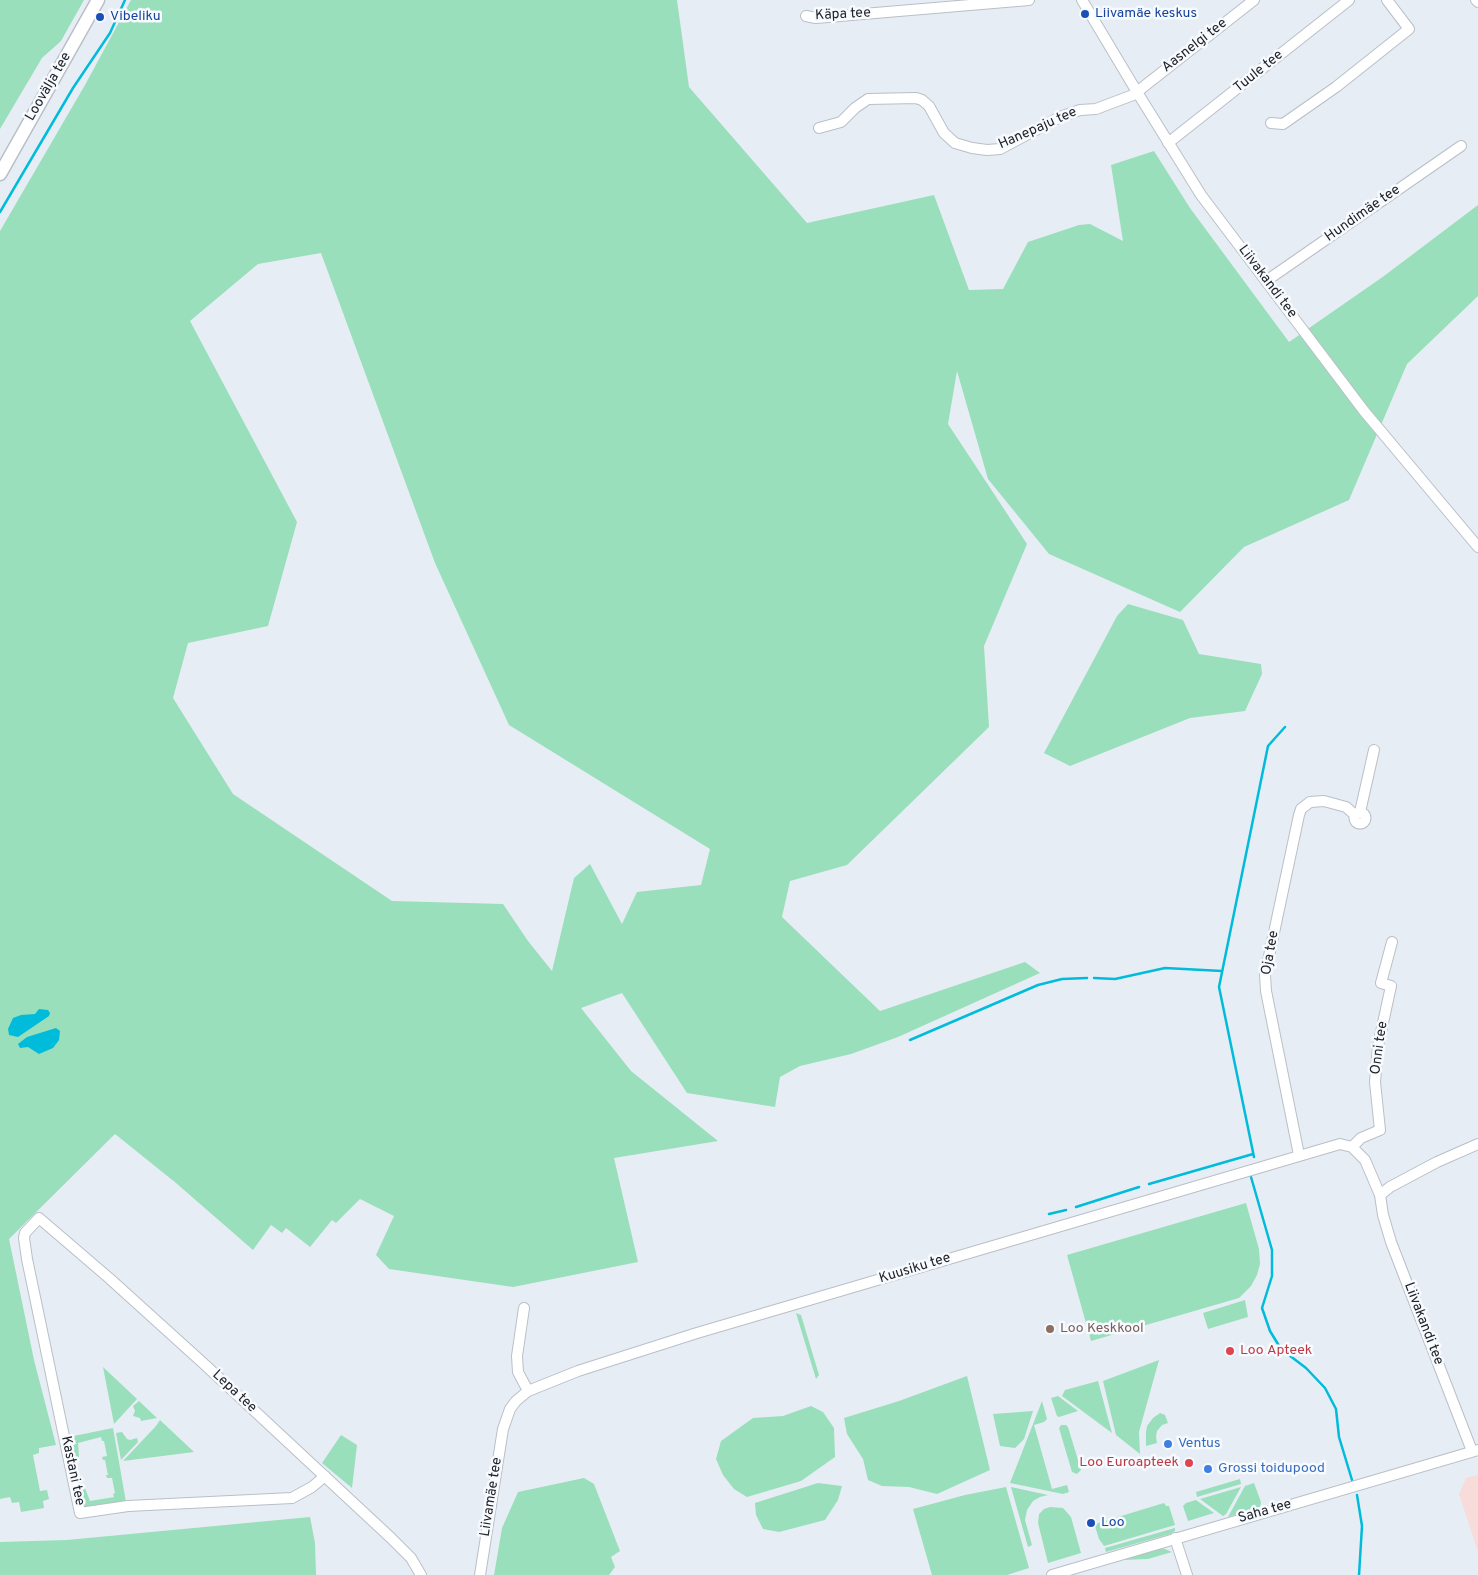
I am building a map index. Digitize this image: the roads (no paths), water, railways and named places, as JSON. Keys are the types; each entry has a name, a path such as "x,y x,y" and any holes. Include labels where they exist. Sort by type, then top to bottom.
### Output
{"street":[{"name":"Loovälja tee","path":"0,174 98,0"},
{"name":"Käpa tee","path":"806,16 816,18 1029,0"},
{"name":"Liivakandi tee","path":"1082,0 1201,195 1364,410 1478,547"},
{"name":"Aasnelgi tee","path":"1137,92 1254,0"},
{"name":"Tuule tee","path":"1168,143 1349,0"},
{"path":"1271,123 1283,124 1336,87 1409,29 1387,0"},
{"name":"Hanepaju tee","path":"819,128 842,122 854,108 868,99 916,98 929,106 944,133 955,142 972,148 1000,149 1060,117 1080,110 1096,110 1137,92"},
{"name":"Hundimäe tee","path":"1266,281 1461,146"},
{"name":"Oja tee","path":"1299,1156 1266,991 1265,976 1301,809 1310,802 1324,801 1346,807 1358,814 1374,750"},
{"name":"Onni tee","path":"1352,1147 1361,1138 1380,1130 1376,1082 1378,1046 1391,986 1381,983 1392,942"},
{"name":"Kuusiku tee","path":"505,1419 516,1401 528,1390 578,1371 688,1335 1340,1144 1352,1147"},
{"path":"1380,1195 1390,1187 1437,1162 1478,1144"},
{"name":"Liivakandi tee","path":"1352,1147 1365,1160 1380,1195 1383,1215 1391,1242 1475,1451"},
{"name":"Lepa tee","path":"39,1218 142,1307 402,1548 411,1558 420,1575"},
{"name":"Kastani tee","path":"39,1218 24,1238 80,1512 132,1506 292,1498 312,1487 325,1476"},
{"path":"524,1308 517,1356 518,1372 528,1390"},
{"name":"Liivamäe tee","path":"480,1575 505,1419"},
{"name":"Saha tee","path":"1052,1575 1475,1451"},
{"path":"1175,1538 1187,1575"}],"water":[{"path":"39,1009 48,1010 49,1016 18,1037 9,1035 8,1029 13,1018 21,1015 35,1014"},
{"path":"56,1028 60,1031 59,1040 53,1048 39,1054 28,1047 20,1048 18,1044 27,1037"}],"waterway":[{"path":"0,212 73,88 110,33 125,0"},
{"path":"1254,1157 1219,987 1268,746 1285,727"},
{"path":"1094,978 1115,979 1165,968 1222,971"},
{"path":"910,1040 1038,985 1062,979 1087,978"},
{"path":"1149,1184 1253,1154"},
{"path":"1251,1177 1272,1250 1272,1276 1262,1308 1270,1331 1281,1349 1306,1368 1325,1388 1336,1409 1339,1437 1352,1480"},
{"path":"1076,1207 1139,1187"},
{"path":"1049,1214 1066,1210"},
{"path":"1357,1495 1362,1526 1359,1575"}],"place":[{"name":"Liivamäe keskus","path":"1085,14"},
{"name":"Vibeliku","path":"100,17"},
{"name":"Loo Keskkool","path":"1050,1329"},
{"name":"Loo Apteek","path":"1230,1351"},
{"name":"Ventus","path":"1168,1444"},
{"name":"Loo Euroapteek","path":"1189,1463"},
{"name":"Grossi toidupood","path":"1208,1469"},
{"name":"Loo","path":"1091,1523"}]}
